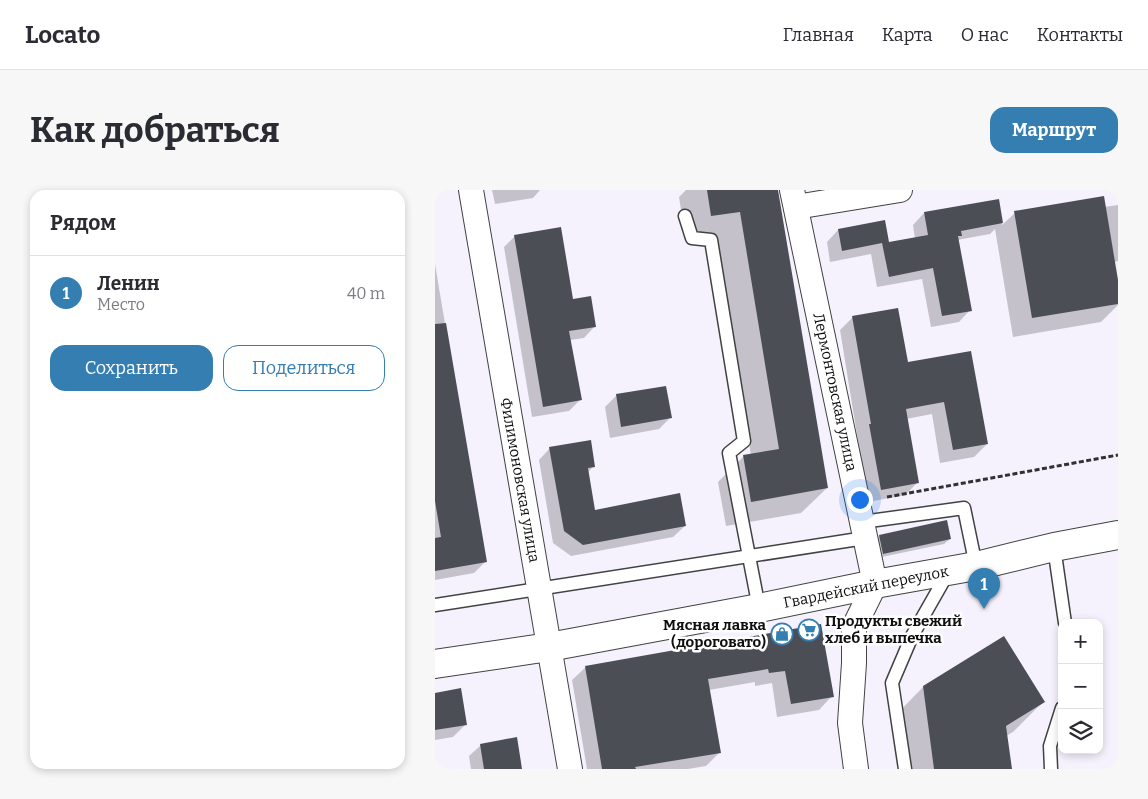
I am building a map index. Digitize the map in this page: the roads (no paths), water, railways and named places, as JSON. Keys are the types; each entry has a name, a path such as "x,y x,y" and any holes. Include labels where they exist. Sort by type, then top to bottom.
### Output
{"street":[{"name":"Филимоновская улица","path":"471,190 571,769"},
{"path":"794,198 900,190"},
{"name":"Лермонтовская улица","path":"794,198 875,584"},
{"name":"Гвардейский переулок","path":"435,664 549,648 875,584 949,572 1054,547 1118,535"},
{"path":"856,769 850,723 854,627 875,584"}],"lane":[{"path":"685,216 692,238 711,240 744,441 729,453 759,608"},
{"path":"435,605 749,556 862,520 965,508 976,566"},
{"path":"1054,547 1064,619"},
{"path":"905,769 892,683 912,636 949,572"},
{"path":"1051,769 1050,746 1062,709"}],"place":[{"name":"Ленин","path":"984,609"},
{"name":"Продукты свежий хлеб и выпечка","path":"809,630"},
{"name":"Мясная лавка (дороговато)","path":"782,634"}]}
